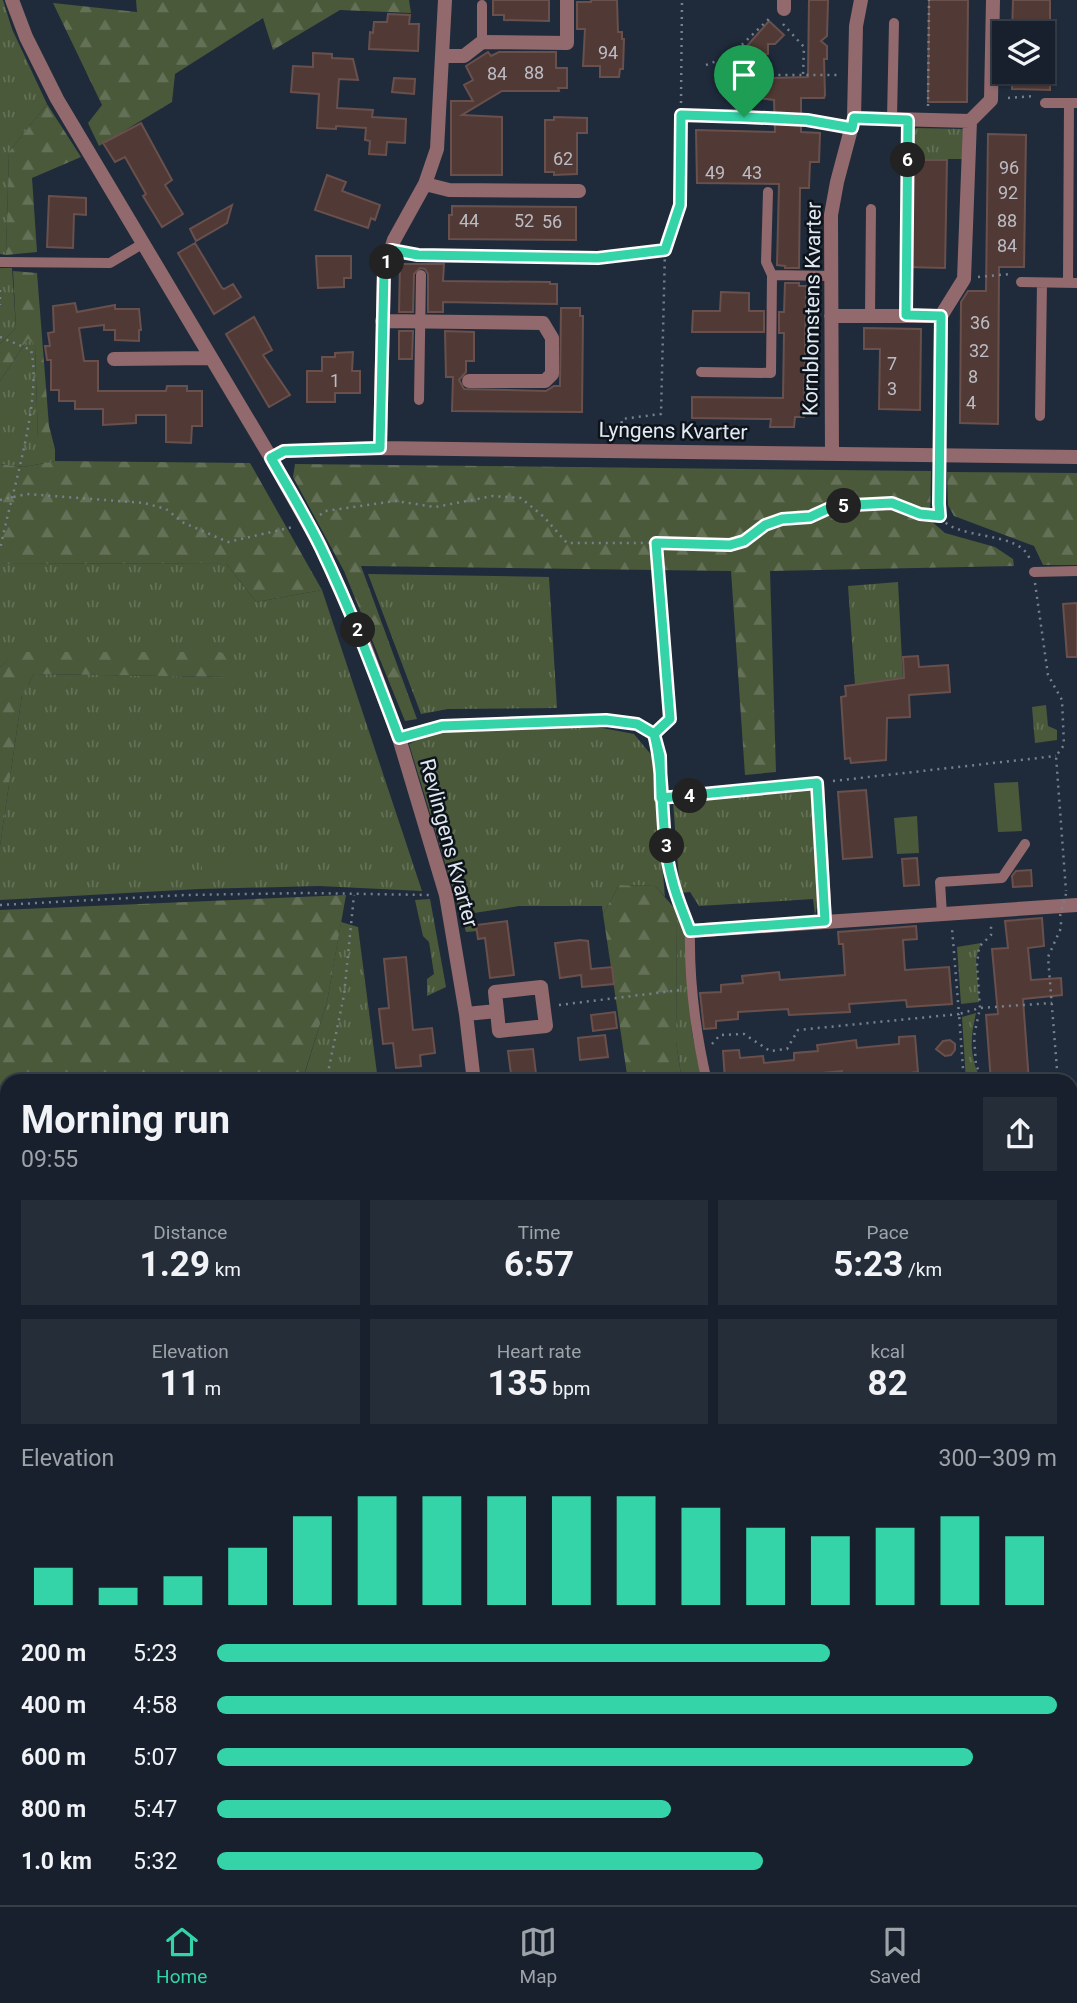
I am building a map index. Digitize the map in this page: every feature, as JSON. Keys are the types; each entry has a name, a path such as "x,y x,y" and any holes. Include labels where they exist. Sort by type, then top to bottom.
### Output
{"street":[{"name":"Revlingens Kvarter","path":"12,0 26,37 57,99 271,458 308,524 363,641 399,738 446,895 473,1074"},
{"path":"380,448 384,271 391,250 425,184 437,149 445,0"},
{"path":"443,57 464,56 482,42 567,43 567,0"},
{"name":"Kornblomstens Kvarter","path":"832,454 831,215 853,123 856,26 860,0"},
{"path":"940,410 941,316 964,279 970,121 991,100 993,0"},
{"path":"853,123 892,119 970,121"},
{"path":"425,184 449,190 579,191"},
{"path":"831,316 941,316"},
{"path":"382,321 543,323 552,338 552,374 545,382 469,381"},
{"path":"114,359 211,358"},
{"name":"Lyngens Kvarter","path":"271,458 284,451 380,448 1077,457"},
{"path":"817,783 825,921"},
{"path":"690,931 1077,905"},
{"path":"541,987 545,1026 499,1031 497,1011 495,992 541,987"},
{"path":"466,1014 497,1011"}],"lane":[{"path":"482,5 482,42"},
{"path":"892,119 894,23"},
{"path":"1021,282 1072,283 1073,103 1045,103"},
{"path":"701,372 771,373 772,275 766,262 768,192"},
{"path":"870,315 871,209"},
{"path":"0,262 110,263 144,243"},
{"path":"419,400 421,275"},
{"path":"772,275 831,276"},
{"path":"1040,415 1042,283"},
{"path":"1034,572 1077,571"},
{"path":"946,915 940,882 1002,878 1025,844"},
{"path":"690,931 695,1030 705,1074"}],"path":[{"path":"619,451 622,419 661,414 665,250 680,205 682,0"},
{"path":"928,120 929,0"},
{"path":"783,4 782,24 804,47 803,75"},
{"path":"706,65 730,56 783,4"},
{"path":"730,56 750,75 855,74"},
{"path":"991,100 1043,96 1045,103"},
{"path":"681,115 853,123"},
{"path":"906,315 908,120"},
{"path":"391,250 418,255 598,258 665,250"},
{"path":"964,279 992,274 1016,274 1021,282"},
{"path":"0,290 0,305"},
{"path":"0,337 31,350 33,359 31,403 0,550"},
{"path":"940,410 940,516"},
{"path":"0,500 27,494 144,503 166,509 184,523 228,542 308,524 325,511 396,500 435,507 493,496 521,498 544,517 567,543 730,545 744,541 765,525 782,519 810,517 834,506 892,503 920,514 940,516 951,526 1016,545 1028,554 1034,572 1048,675 1062,700 1064,745 1055,756 1066,894 1060,916 1061,928 1048,957 1057,1074"},
{"path":"654,734 670,719 656,543"},
{"path":"399,738 442,726 606,720 637,724 654,734 660,756 661,798 671,878 690,931"},
{"path":"661,798 1055,756"},
{"path":"328,1074 344,995 355,894"},
{"path":"0,905 185,895 446,895"},
{"path":"980,1074 975,1065 974,1037 980,1008 979,947 991,935 991,912"},
{"path":"946,915 963,1074"},
{"path":"544,1007 691,989"},
{"path":"701,1056 719,1035 744,1034 770,1051 787,1049 798,1030 958,1014 980,1008 1052,1003"}],"green space":[{"path":"0,0 3,0 12,29 47,104 9,152 6,255 0,254"},
{"path":"136,0 409,0 411,13 340,10 273,50 263,18 175,74 172,102 99,146 88,123 102,105 53,3 137,12"},
{"path":"47,104 81,157 32,178 37,252 6,255 9,152"},
{"path":"916,128 963,129 962,159 913,159 913,131"},
{"path":"0,268 12,268 16,328 0,344"},
{"path":"13,271 37,273 49,426 55,449 38,440 35,346 28,339 0,381 0,344 16,328"},
{"path":"28,339 35,346 38,439 55,449 55,461 24,467 0,464 0,381"},
{"path":"55,461 250,463 322,590 256,602 226,563 0,564 0,464 24,467"},
{"path":"295,464 931,471 930,520 945,533 995,547 1013,559 1014,566 770,571 776,772 745,775 731,571 361,566 417,719 405,721 344,571 293,477"},
{"path":"947,472 1077,473 1077,565 1043,565 1034,546 954,516 948,505"},
{"path":"226,563 256,602 322,590 422,891 319,886 199,889 0,900 0,846 22,695 34,674 229,677 220,652 18,652 0,667 0,564"},
{"path":"368,574 549,577 557,708 448,709 421,714"},
{"path":"898,582 903,680 855,684 848,586"},
{"path":"17,652 220,652 243,664 229,677 34,674 22,695 0,846 0,667"},
{"path":"1046,705 1048,726 1057,730 1057,740 1035,743 1032,707"},
{"path":"465,727 597,727 634,734 653,757 665,897 655,886 619,885 603,914 602,906 519,906 474,913 477,931 466,932 409,744 426,736"},
{"path":"1018,782 1022,831 998,832 994,783"},
{"path":"813,786 818,903 815,915 813,899 699,906 690,892 680,893 673,802"},
{"path":"917,816 919,853 897,854 894,818"},
{"path":"202,856 247,856 247,878 202,878"},
{"path":"137,858 182,858 182,880 137,880"},
{"path":"619,885 655,886 677,911 676,1042 681,1074 627,1074 603,914"},
{"path":"346,895 327,1002 304,1074 0,1074 0,910"},
{"path":"430,899 446,987 427,996 427,979 434,974 429,942 423,936 415,900"},
{"path":"677,911 686,931 692,1033 701,1074 681,1074 676,1042"},
{"path":"341,922 358,927 377,1074 304,1074 327,1002"},
{"path":"981,943 976,958 979,1002 961,1004 957,947"},
{"path":"976,1013 972,1048 979,1074 966,1074 962,1017"}],"building":[{"path":"493,0 549,0 549,21 504,20 504,15 493,15"},
{"path":"617,0 618,32 622,32 624,39 623,69 620,69 619,77 600,77 600,66 583,66 585,29 577,29 577,2"},
{"path":"809,0 828,0 827,36 821,41 827,46 827,59 824,59 825,95 824,98 801,98 801,132 820,133 819,162 810,162 809,188 800,188 799,268 785,268 777,265 779,184 697,183 696,130 775,132 774,100 748,97 739,79 808,77"},
{"path":"929,0 968,0 967,102 928,102"},
{"path":"1013,0 1050,0 1050,21 1012,21"},
{"path":"388,14 410,15 409,24 419,24 418,51 369,49 370,32 373,33 374,22 387,22"},
{"path":"769,21 784,35 775,44 768,44 768,54 755,56 746,47"},
{"path":"488,52 491,56 499,52 556,52 556,68 567,68 567,88 558,88 559,91 502,91 462,115 502,117 502,175 451,175 451,101 473,101 464,85 473,80 466,66"},
{"path":"313,53 332,54 332,58 353,59 358,80 339,79 337,108 373,110 372,117 406,119 405,143 387,142 386,155 369,154 370,141 365,140 366,128 317,128 319,94 291,92 293,66 313,67"},
{"path":"394,78 415,79 414,94 392,92"},
{"path":"1012,84 1050,84 1050,90 1012,89"},
{"path":"554,117 587,118 587,133 577,133 577,174 554,175 554,172 545,172 545,120 554,120"},
{"path":"141,123 172,180 165,185 183,214 162,227 143,196 146,194 125,157 115,162 103,143"},
{"path":"988,134 1026,135 1024,267 999,267 998,424 960,423 961,302 968,291 986,291"},
{"path":"907,160 947,160 945,268 906,267"},
{"path":"327,175 346,182 342,191 380,205 375,220 371,218 368,228 315,210"},
{"path":"49,196 86,198 86,215 74,214 73,248 47,247"},
{"path":"232,205 227,223 196,241 190,229"},
{"path":"452,206 576,207 576,240 449,239 449,215 452,215"},
{"path":"195,243 222,288 233,284 241,297 214,314 178,253"},
{"path":"316,256 351,256 351,278 344,278 344,287 318,288"},
{"path":"400,264 444,264 443,281 550,282 557,284 557,304 443,302 443,312 428,312 428,274 425,269 420,268 414,274 413,312 399,312"},
{"path":"785,283 806,286 804,417 795,417 794,427 770,427 771,419 692,418 692,397 783,398 784,333 779,333 779,312 784,312"},
{"path":"721,292 749,293 749,311 764,311 764,332 692,332 693,311 720,311"},
{"path":"75,303 77,312 115,305 115,309 139,309 139,341 115,340 115,330 104,330 104,325 79,328 84,361 98,361 98,391 166,391 167,386 187,386 187,391 202,391 202,426 192,426 191,443 166,442 166,415 136,415 136,423 103,425 103,409 75,409 75,401 59,401 59,390 51,390 51,360 47,360 45,346 50,346 48,333 54,332 53,306"},
{"path":"561,308 580,308 580,316 583,316 582,412 452,411 453,377 446,377 445,331 474,332 474,361 466,361 466,372 459,380 464,389 546,391 560,386"},
{"path":"254,317 272,350 263,355 290,395 269,407 226,334"},
{"path":"864,328 921,329 920,410 879,409 880,349 864,349"},
{"path":"399,331 413,331 412,359 399,359"},
{"path":"353,352 352,371 360,371 360,393 335,393 335,402 307,402 307,371 322,371 322,357"},
{"path":"1077,603 1077,657 1067,657 1063,604"},
{"path":"918,656 919,667 948,665 950,692 909,695 910,717 887,718 886,760 851,763 850,758 845,759 841,697 846,696 845,686 904,678 903,657"},
{"path":"866,790 872,857 843,859 838,792"},
{"path":"917,858 919,885 904,886 902,859"},
{"path":"1031,870 1032,886 1013,887 1012,876 1016,871"},
{"path":"1042,918 1044,946 1028,948 1031,980 1061,978 1062,995 1023,999 1028,1074 990,1074 986,1015 998,1014 992,949 1008,948 1005,921"},
{"path":"507,921 514,975 490,978 485,938 478,939 476,925"},
{"path":"916,926 917,939 903,940 905,970 949,967 952,1004 907,1007 906,1000 849,1004 850,1012 789,1015 788,1009 738,1012 738,1019 716,1021 716,1028 704,1029 700,993 721,992 721,985 743,983 742,976 779,972 780,980 845,975 843,944 839,944 838,932"},
{"path":"588,941 591,969 612,967 614,984 582,987 581,975 560,978 555,943"},
{"path":"406,957 413,1030 432,1028 435,1053 420,1055 421,1066 396,1068 393,1043 383,1044 379,1009 389,1008 384,959"},
{"path":"615,1012 617,1028 593,1031 591,1015"},
{"path":"605,1035 608,1057 580,1060 578,1038"},
{"path":"915,1036 918,1072 725,1074 723,1051 739,1050 740,1058 763,1056 764,1063 794,1060 794,1053 818,1051 817,1045 856,1040 857,1048 899,1044 899,1037"},
{"path":"950,1040 955,1044 955,1050 951,1055 945,1056 936,1049 943,1041"},
{"path":"533,1049 536,1074 511,1074 508,1051"}],"route":[{"path":"744,117 681,115 680,205 665,250 598,258 418,255 391,250 384,271 380,448 284,451 271,458 320,545 363,641 399,738 442,726 606,720 637,724 654,734 660,756 661,798 671,878 690,931 825,921 817,783 661,798 660,756 654,734 670,719 656,543 730,545 744,541 765,525 782,519 810,517 834,506 892,503 920,514 940,516 941,316 906,315 908,120 854,118 852,128 807,120 744,117"}]}
